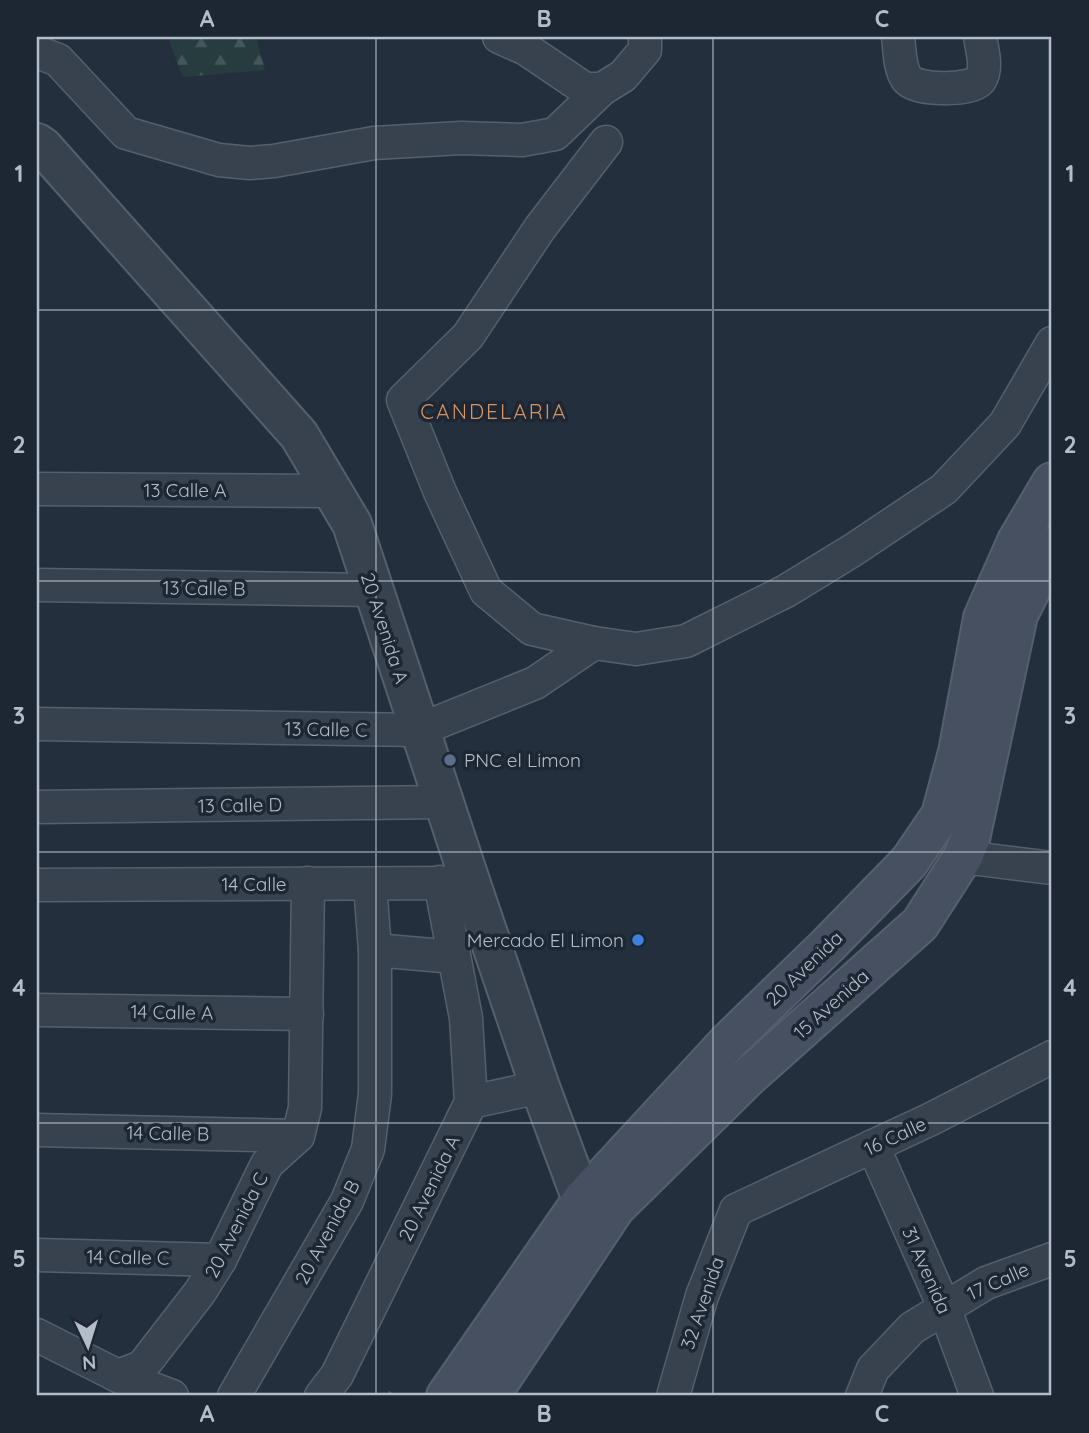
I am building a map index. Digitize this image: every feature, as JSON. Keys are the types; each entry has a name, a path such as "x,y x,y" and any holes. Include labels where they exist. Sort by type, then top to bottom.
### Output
{"main road":[{"name":"20 Avenida","path":"446,1396 582,1200 729,1041 909,862 940,815 958,752 983,618 1017,541 1052,482"},
{"name":"15 Avenida","path":"489,1396 615,1208 747,1078 920,924 963,857 970,839 1018,615 1052,547"}],"street":[{"path":"499,37 526,49 584,89 602,89"},
{"path":"37,52 58,60 126,133 219,160 250,163 374,143 461,138 522,140 555,134 602,89 623,76 645,50 645,37"},
{"path":"898,37 901,69 909,82 922,88 971,86 981,79 984,69 980,37"},
{"path":"606,142 540,228 468,336 403,400 440,492 486,591 532,629 636,649 686,640 786,591 944,489 1005,424 1052,343"},
{"name":"20 Avenida A","path":"37,143 299,435 334,491 352,524 443,802 455,883 454,957 467,1018 471,1102 337,1375 321,1396"},
{"name":"13 Calle A","path":"37,489 334,491"},
{"name":"13 Calle B","path":"37,585 372,590"},
{"name":"13 Calle C","path":"37,724 419,730 535,682 594,643"},
{"name":"13 Calle D","path":"37,807 443,802"},
{"path":"963,857 1052,868"},
{"path":"298,1136 305,1108 308,883"},
{"name":"20 Avenida A","path":"455,883 540,1087 582,1200"},
{"name":"14 Calle","path":"37,885 455,883"},
{"name":"20 Avenida B","path":"234,1396 347,1201 368,1149 375,1094 374,950 370,885"},
{"path":"374,950 454,957"},
{"name":"14 Calle A","path":"37,1010 307,1014"},
{"name":"16 Calle","path":"736,1210 1052,1057"},
{"path":"471,1102 540,1087"},
{"name":"14 Calle B","path":"37,1130 298,1136"},
{"name":"20 Avenida C","path":"118,1376 142,1367 200,1292 220,1260 267,1164 298,1136"},
{"name":"31 Avenida","path":"873,1146 944,1307 977,1396"},
{"name":"32 Avenida","path":"673,1396 702,1297 736,1210"},
{"name":"14 Calle C","path":"37,1255 220,1260"},
{"name":"17 Calle","path":"862,1396 873,1369 912,1328 986,1283 1052,1258"},
{"path":"37,1335 118,1376 172,1396"}],"path":[{"path":"389,1394 398,1396"}],"green space":[{"path":"173,37 256,37 265,70 183,77 169,41"}],"place":[{"name":"PNC el Limon","path":"450,760"},
{"name":"Mercado El Limon","path":"638,940"}],"district":[{"name":"CANDELARIA","path":"494,411"}]}
